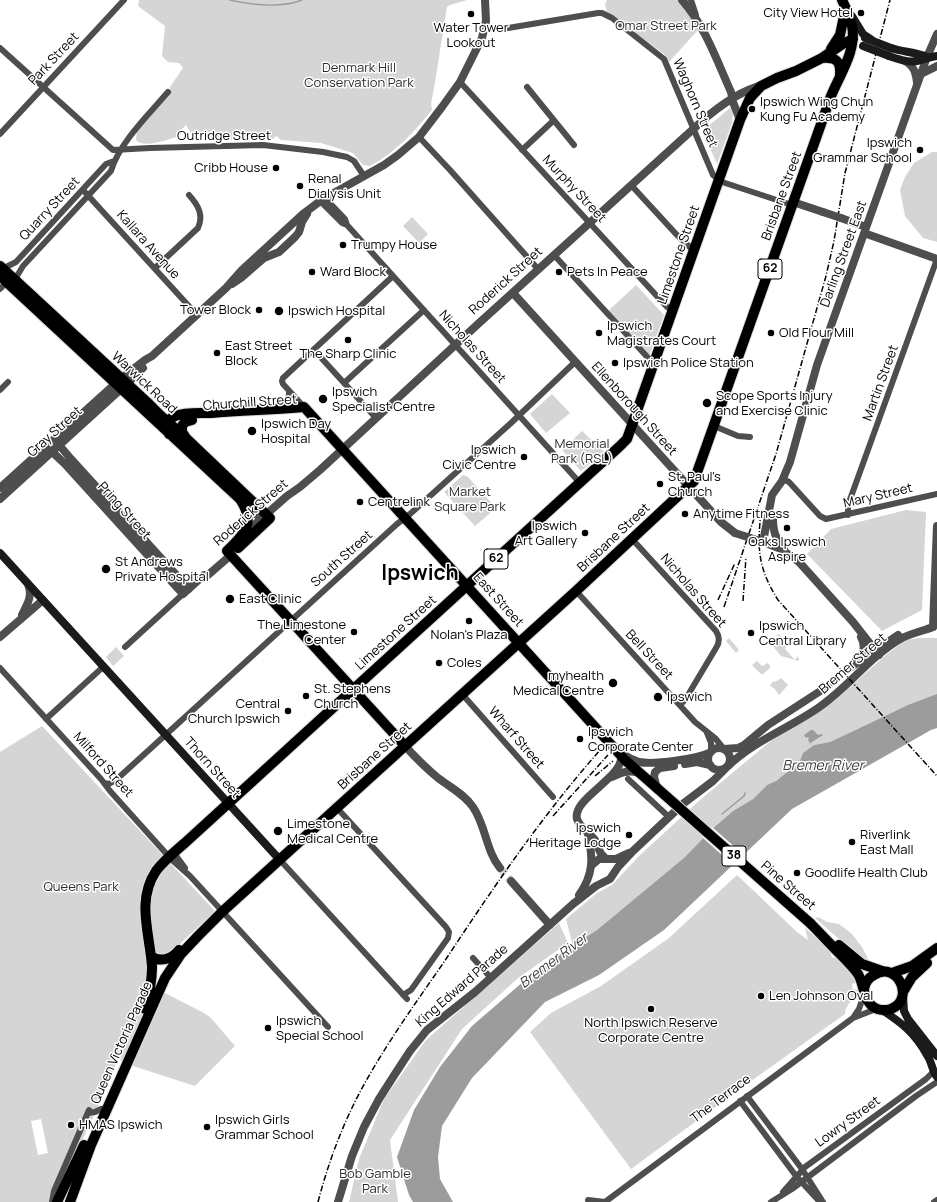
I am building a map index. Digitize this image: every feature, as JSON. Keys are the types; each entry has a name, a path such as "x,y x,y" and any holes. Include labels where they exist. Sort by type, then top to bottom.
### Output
{"main road":[{"name":"62","path":"841,0 848,32 852,40"},
{"path":"841,0 851,23 852,40 874,41 905,61 921,61 927,57 937,56"},
{"path":"841,0 865,40 890,52 919,53 927,57"},
{"name":"62","path":"822,58 840,36 844,16"},
{"name":"Limestone Street","path":"150,956 145,916 146,895 153,876 160,866 627,439 740,120 751,97 764,85 822,58 852,40"},
{"name":"Brisbane Street","path":"223,912 576,591 694,481 852,40"},
{"path":"822,58 832,57 837,60 840,66 840,75"},
{"name":"Warwick Road","path":"4,276 121,384 151,417 169,434 228,482 240,499"},
{"name":"Warwick Road","path":"121,384 149,404 186,438 266,519"},
{"name":"Churchill Street","path":"149,404 166,413 188,417 271,408 306,410"},
{"name":"Churchill Street","path":"168,422 174,417 306,410"},
{"name":"East Street","path":"306,410 620,754 658,789"},
{"path":"151,417 159,422 168,422 167,428 169,434"},
{"path":"186,438 182,432 182,426 188,417"},
{"path":"239,539 247,527 248,519 246,510 240,499"},
{"name":"Roderick Street","path":"229,553 266,519"},
{"name":"Roderick Street","path":"229,553 239,539"},
{"name":"Thorn Street","path":"0,553 280,860"},
{"path":"229,553 405,746"},
{"name":"Pine Street","path":"658,789 810,923 862,964 887,972"},
{"name":"Queen Victoria Parade","path":"70,1200 91,1146 165,978 181,954 223,912"},
{"name":"Pine Street","path":"810,923 855,970 861,980 864,991"},
{"path":"150,956 158,960 169,958 175,955 188,941 198,936"},
{"path":"864,991 866,983 874,974 912,966 937,948"},
{"path":"879,1009 887,1010 894,1007 899,1002 912,977 937,955"},
{"name":"Queen Victoria Parade","path":"57,1202 101,1109 140,1020 149,996 152,974 150,956"},
{"path":"887,972 900,981 903,993 904,1012 937,1056"},
{"name":"38","path":"864,991 867,1000 879,1009"},
{"path":"879,1009 900,1021 910,1030 926,1053 935,1072"}],"street":[{"name":"Park Street","path":"0,134 124,0"},
{"path":"227,287 265,248 311,208 323,199 391,160 419,137 460,82 482,38 486,16 485,0"},
{"path":"682,0 700,25"},
{"path":"690,0 700,25 732,92 732,98 740,120"},
{"name":"Waghorn Street","path":"485,28 502,29 598,13 607,15 664,59 693,129 714,175 719,181"},
{"name":"Darling Street East","path":"765,541 768,537 781,482 795,445 817,365 927,57 937,34"},
{"path":"0,48 113,150 121,150"},
{"path":"905,61 910,64 914,70 917,86"},
{"path":"921,74 937,66"},
{"name":"Murphy Street","path":"460,82 667,307 673,310"},
{"name":"Roderick Street","path":"239,539 266,519 287,496 300,487 343,449 538,269 693,129 732,98 754,87 764,85"},
{"path":"527,87 574,145"},
{"name":"Quarry Street","path":"114,161 106,164 16,262 6,267 4,276 17,276 23,266 111,171 114,161 131,134 168,92"},
{"path":"522,150 553,120"},
{"path":"419,137 538,269"},
{"name":"Outridge Street","path":"121,150 249,144 270,146 324,152 350,158 356,162 364,176"},
{"path":"719,181 841,218 865,230 937,259"},
{"path":"631,184 676,234 694,251"},
{"name":"Kallara Avenue","path":"83,190 197,315"},
{"path":"155,268 194,233 200,223 199,208 189,195"},
{"name":"Nicholas Street","path":"323,199 342,223 347,225 580,483"},
{"path":"227,287 239,280 267,257 279,252 299,233 302,222 311,208"},
{"path":"287,228 298,228 299,233"},
{"path":"265,248 268,252 273,254"},
{"path":"554,255 650,360 655,362"},
{"name":"Martin Street","path":"848,515 848,505 937,259"},
{"path":"271,408 288,402 289,391 282,381 290,372 393,276"},
{"name":"Gray Street","path":"0,488 49,449 121,384 148,363 152,356 227,287"},
{"name":"Ellenborough Street","path":"513,293 723,524 735,533 765,541 789,553 799,562 853,622 868,634 879,651"},
{"path":"344,382 424,310"},
{"path":"314,350 376,418"},
{"name":"South Street","path":"104,783 109,784 115,781 575,362"},
{"path":"0,390 8,382"},
{"name":"East Street","path":"289,391 306,410"},
{"path":"714,426 738,436 750,437"},
{"name":"Pring Street","path":"57,442 186,591"},
{"name":"Gray Street","path":"0,499 49,449"},
{"name":"Pring Street","path":"49,449 186,591"},
{"name":"Darling Street East","path":"765,541 772,495 781,482"},
{"name":"Mary Street","path":"781,482 789,482 824,519 848,515 937,494"},
{"name":"Warwick Road","path":"240,499 266,519"},
{"name":"Darling Street East","path":"773,518 775,537 789,553"},
{"path":"935,627 937,526"},
{"name":"Nicholas Street","path":"632,539 716,631 719,640 716,648 685,700 680,705"},
{"name":"Roderick Street","path":"125,647 204,575 205,571 229,553"},
{"path":"20,620 30,599 28,584"},
{"name":"Bell Street","path":"576,591 696,723 715,738 724,749"},
{"path":"0,637 43,600"},
{"name":"Ellenborough Street","path":"848,669 861,656 864,647 863,641 853,622"},
{"name":"Bremer Street","path":"848,669 906,636 935,627"},
{"name":"Bremer Street","path":"550,925 573,904 603,881 610,879 633,851 684,803 713,781 740,756 822,706 879,651"},
{"path":"46,719 103,667"},
{"name":"Milford Street","path":"0,668 328,1027"},
{"name":"Bremer Street","path":"724,749 738,748 744,745 768,725 828,686"},
{"name":"Wharf Street","path":"462,694 553,797"},
{"path":"707,733 711,743 711,752 708,757 710,765"},
{"path":"405,746 432,774 461,794 470,803 478,817 494,859 500,868"},
{"path":"614,873 613,865 599,851 595,840 579,823 577,815 578,808 609,778 621,762 620,754 639,762 656,763 674,761 711,752 717,749 724,749 728,752 730,758 727,767 718,770 710,765 697,762 660,768 654,774 658,789"},
{"name":"Bremer Street","path":"684,803 692,792 708,778 710,765"},
{"path":"609,778 622,772 633,771 639,773"},
{"path":"628,779 669,817"},
{"name":"Thorn Street","path":"280,860 405,997 417,983 448,938 449,932 446,926 337,808"},
{"path":"588,834 591,848 591,869 594,878 603,881"},
{"name":"Bremer Street","path":"573,904 585,887 591,869 599,858 616,859 633,851"},
{"path":"511,881 550,925"},
{"name":"King Edward Parade","path":"338,1202 352,1156 364,1128 379,1099 410,1051 427,1030 475,992 550,925"},
{"path":"473,958 491,978"},
{"name":"The Terrace","path":"853,1018 860,1006 864,991"},
{"name":"The Terrace","path":"605,1202 853,1018 879,1009"},
{"name":"Lowry Street","path":"780,1196 802,1169 935,1072"},
{"name":"Lowry Street","path":"771,1202 801,1182 937,1082"},
{"path":"910,1090 916,1096"},
{"path":"747,1096 802,1169 821,1202"},
{"path":"740,1101 796,1176 821,1202"},
{"path":"749,1112 756,1107"},
{"path":"52,1202 54,1192 88,1112 95,1112 101,1109"},
{"path":"785,1162 792,1157"},
{"path":"588,1200 605,1202"}],"green space":[{"name":"Denmark Hill Conservation Park","path":"139,0 467,0 447,7 431,104 432,110 404,141 388,155 370,166 363,165 353,153 321,143 281,140 276,136 273,139 241,139 236,136 231,140 211,138 201,134 193,136 186,125 182,129 180,136 157,142 145,144 140,143 136,140 137,130 170,94 170,87 183,68 179,63 168,62 162,56 165,26 138,6"},
{"name":"Omar Street Park","path":"607,0 677,0 686,10 698,30 669,62 664,54 607,12 605,4"},
{"path":"731,107 733,114 732,123 717,164 703,132"},
{"path":"932,152 937,152 937,242 923,238 905,216 900,190 905,177 914,163"},
{"path":"412,217 428,234 419,243 403,226"},
{"path":"636,285 664,315 649,356 608,311"},
{"path":"552,394 570,413 546,433 530,414"},
{"name":"Memorial Park (RSL)","path":"582,431 604,452 581,471 562,450"},
{"name":"Market Square Park","path":"463,475 468,477 496,508 475,526 444,492"},
{"path":"906,510 926,512 922,610 882,631 807,554 831,529"},
{"path":"779,634 789,646 786,646 785,649 794,659 796,659 797,656 799,661 781,656 771,644 771,642"},
{"path":"729,638 739,650 736,653 726,641"},
{"path":"937,638 937,695 893,712 830,742 814,745 803,753 799,763 782,777 767,785 753,799 733,811 711,830 685,857 597,930 573,946 566,919 597,893 612,885 639,856 701,799 772,740 834,701 887,654 906,640"},
{"path":"116,647 124,656 113,666 106,657"},
{"path":"757,661 762,666 768,663 770,668 761,674 752,665"},
{"path":"781,678 788,685 779,695 774,688 770,686 773,681 777,681"},
{"name":"Queens Park","path":"42,726 214,910 214,912 182,942 176,950 160,957 147,982 211,1018 235,1046 195,1086 136,1067 118,1059 95,1113 53,1202 0,1202 0,752","holes":["41,1119 48,1153 38,1155 31,1121"]},
{"path":"737,875 797,932 808,940 805,928 831,951 832,958 837,957 850,971 857,982 852,984 853,990 858,989 858,996 849,1003 845,1014 631,1169 530,1032 551,1013 601,986 669,938"},
{"path":"818,917 827,922 839,924 852,934 862,947 870,963 855,953 815,918"},
{"name":"Bob Gamble Park","path":"559,923 568,943 518,978 462,1029 390,1140 398,1202 349,1202 359,1159 384,1099 426,1040"}],"water":[{"name":"Bremer River","path":"937,694 937,728 792,809 664,930 599,975 545,1002 472,1078 442,1126 438,1157 440,1179 453,1202 413,1202 409,1195 397,1157 414,1110 440,1067 472,1026 539,968 597,930 685,857 711,830 733,811 753,799 767,785 776,781 799,763 803,753 814,745 830,742 908,705"},
{"path":"811,730 818,735 823,735 801,749 810,743 808,740 809,738 806,738 804,735"}],"pier":[{"path":"712,827 745,856 734,866 702,837"}],"waterway":[{"path":"230,0 266,5 294,3 302,0"},
{"path":"722,814 744,796 745,793"}],"tunnel":[{"path":"828,686 847,670"},
{"path":"500,868 511,881"}],"railway":[{"path":"724,607 776,454 826,276 834,241 845,173 890,0"},
{"path":"761,512 759,537 760,558 766,578 778,600 937,776"},
{"path":"743,601 746,557"},
{"path":"718,600 735,563"},
{"path":"318,1202 332,1156 344,1125 366,1081 384,1051 519,852 559,799 602,748"},
{"path":"553,816 608,755"},
{"path":"595,776 613,761"}],"place":[{"name":"City View Hotel","path":"861,13"},
{"name":"Water Tower Lookout","path":"471,14"},
{"name":"Ipswich Wing Chun Kung Fu Academy","path":"752,109"},
{"name":"Ipswich Grammar School","path":"920,150"},
{"name":"Cribb House","path":"276,168"},
{"name":"Renal Dialysis Unit","path":"300,186"},
{"name":"Trumpy House","path":"343,245"},
{"name":"Ward Block","path":"312,272"},
{"name":"Pets In Peace","path":"559,272"},
{"name":"Tower Block","path":"259,310"},
{"name":"Ipswich Hospital","path":"279,311"},
{"name":"Ipswich Magistrates Court","path":"599,333"},
{"name":"Old Flour Mill","path":"771,333"},
{"name":"The Sharp Clinic","path":"348,340"},
{"name":"East Street Block","path":"217,353"},
{"name":"Ipswich Police Station","path":"615,363"},
{"name":"Ipswich Specialist Centre","path":"323,399"},
{"name":"Scope Sports Injury and Exercise Clinic","path":"707,403"},
{"name":"Ipswich Day Hospital","path":"252,431"},
{"name":"Ipswich Civic Centre","path":"524,457"},
{"name":"St. Paul's Church","path":"660,484"},
{"name":"Centrelink","path":"360,502"},
{"name":"Anytime Fitness","path":"685,514"},
{"name":"Oaks Ipswich Aspire","path":"787,528"},
{"name":"Ipswich Art Gallery","path":"585,533"},
{"name":"St Andrews Private Hospital","path":"106,569"},
{"name":"East Clinic","path":"230,599"},
{"name":"Nolan's Plaza","path":"469,621"},
{"name":"The Limestone Center","path":"354,632"},
{"name":"Ipswich Central Library","path":"751,633"},
{"name":"Coles","path":"439,663"},
{"name":"myhealth Medical Centre","path":"613,683"},
{"name":"St. Stephens Church","path":"306,696"},
{"name":"Ipswich","path":"658,697"},
{"name":"Central Church Ipswich","path":"288,711"},
{"name":"Ipswich Corporate Center","path":"580,739"},
{"name":"Limestone Medical Centre","path":"278,831"},
{"name":"Ipswich Heritage Lodge","path":"629,835"},
{"name":"Riverlink East Mall","path":"852,842"},
{"name":"Goodlife Health Club","path":"797,873"},
{"name":"Len Johnson Oval","path":"761,996"},
{"name":"North Ipswich Reserve Corporate Centre","path":"651,1009"},
{"name":"Ipswich Special School","path":"268,1028"},
{"name":"HMAS Ipswich","path":"71,1125"},
{"name":"Ipswich Girls Grammar School","path":"207,1127"}],"district":[{"name":"Ipswich","path":"420,574"}]}
